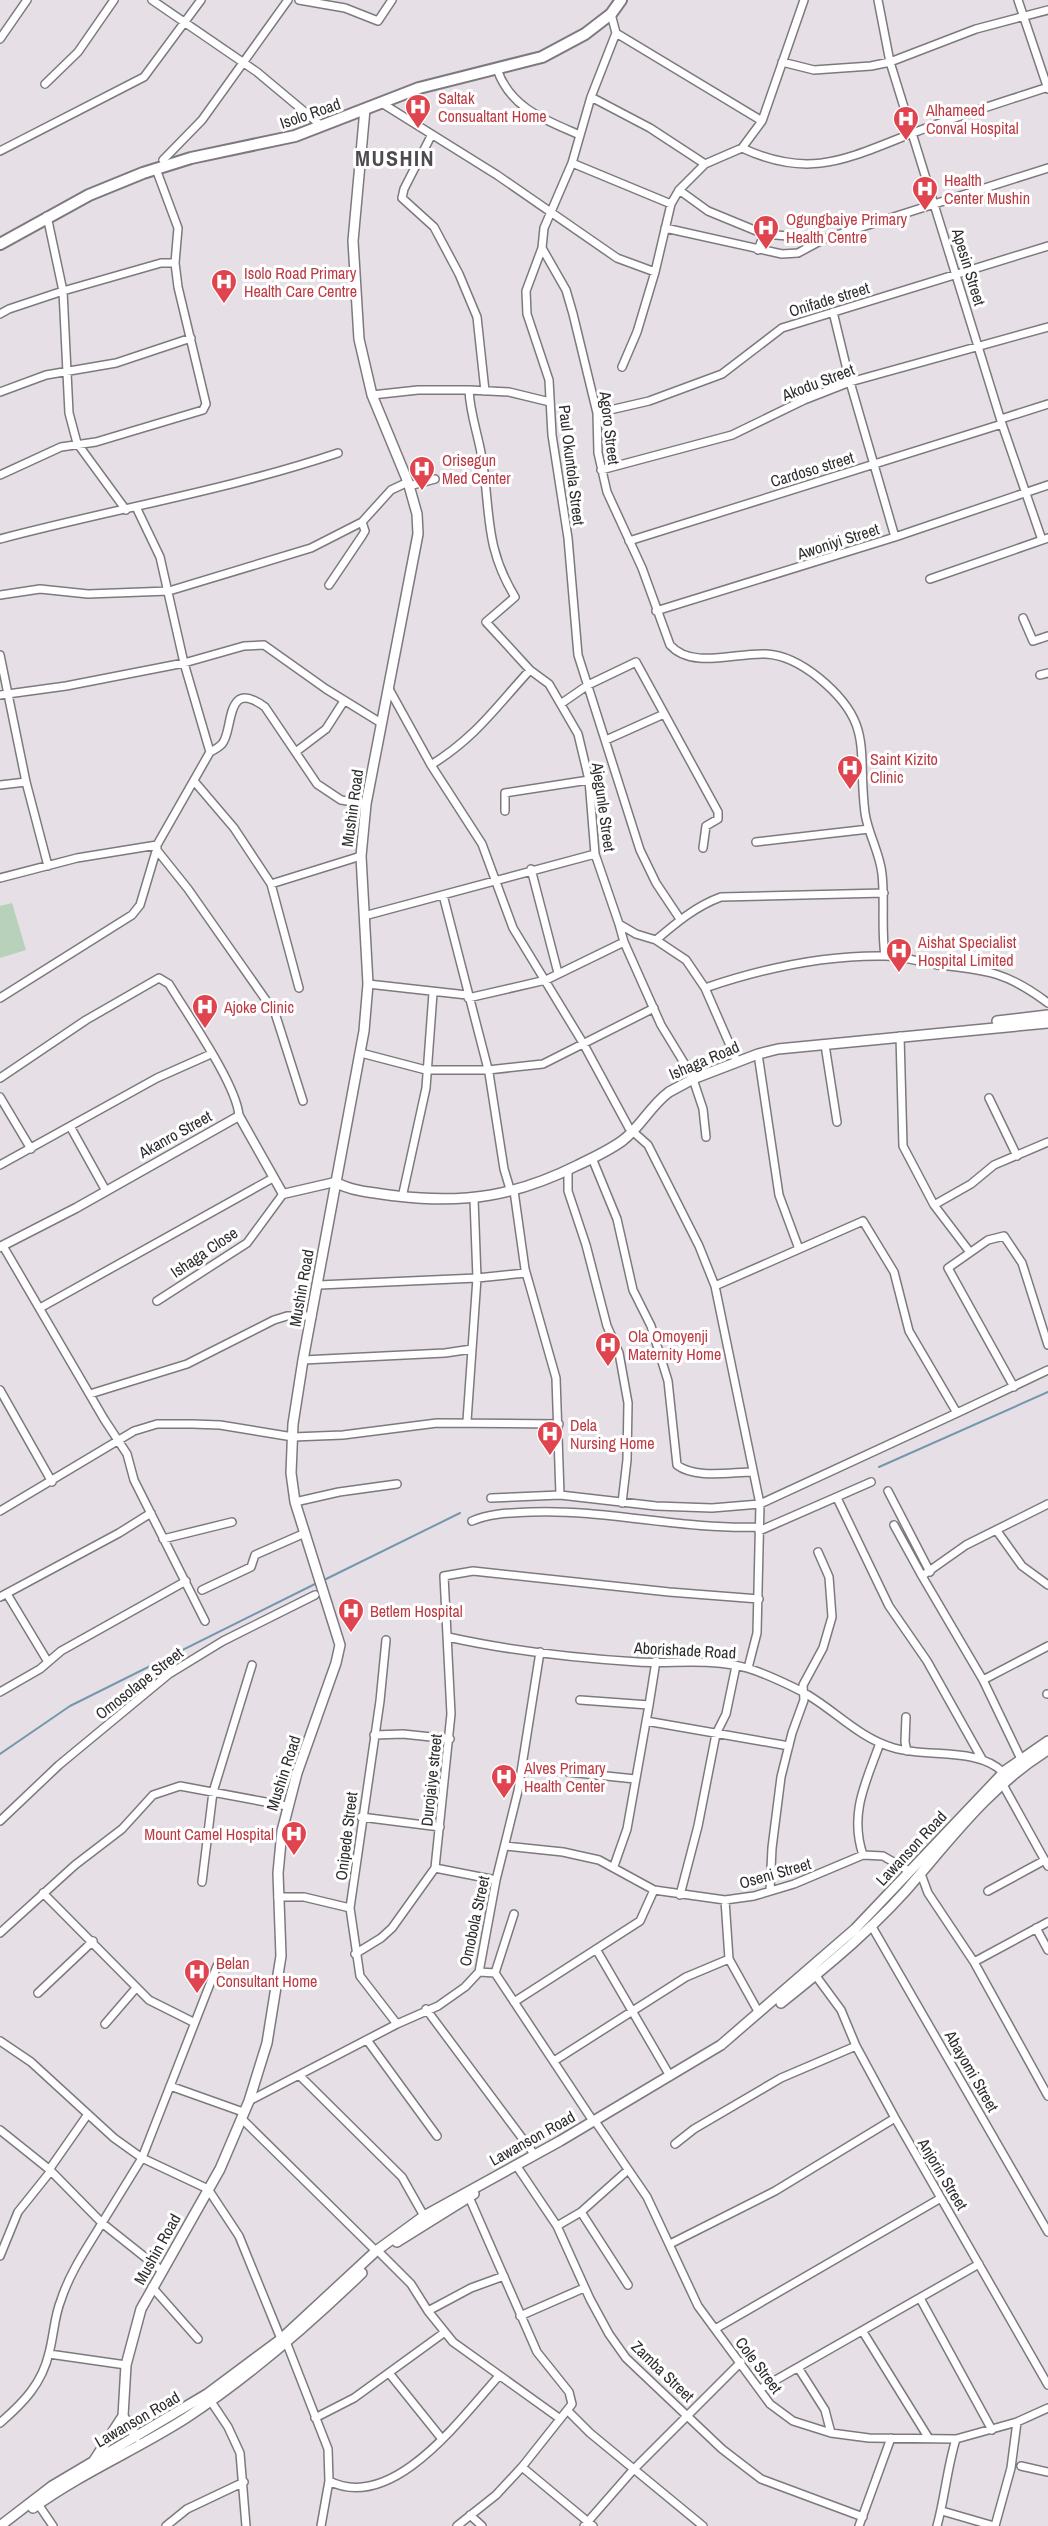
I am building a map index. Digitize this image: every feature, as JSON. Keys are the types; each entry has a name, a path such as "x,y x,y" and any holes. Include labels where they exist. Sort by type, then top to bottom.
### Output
{"main road":[{"name":"Isolo Road","path":"0,244 13,232 92,186 160,164 286,133 318,123 401,88 549,47 584,29 606,12 615,0"},
{"name":"Isolo Road","path":"0,236 160,164 295,136 430,85 535,59 565,46 611,14 621,0"},
{"name":"Mushin Road","path":"123,2416 126,2365 141,2309 228,2151 249,2101 267,2043 278,1983 281,1931 278,1897 279,1852 287,1806 336,1663 340,1645 319,1592 318,1570 295,1502 291,1473 293,1437 303,1360 340,1182 361,1053 368,984 361,856 366,804 418,534 417,514 409,484 372,395 359,339 353,241 365,109"},
{"name":"Ishaga Road","path":"340,1182 345,1188 376,1194 444,1201 474,1199 512,1190 568,1170 592,1158 620,1143 653,1100 692,1078 736,1059 787,1044 1048,1015"},
{"name":"Ishaga Road","path":"692,1078 758,1053 798,1046 1048,1023"},
{"name":"Ishaga Road","path":"340,1182 403,1193 464,1197 512,1190 559,1172 615,1143 631,1129"},
{"name":"Lawanson Road","path":"379,2253 721,2045 855,1929 1020,1757 1048,1741"},
{"name":"Lawanson Road","path":"9,2526 38,2504 84,2475 185,2418 210,2400 284,2341 379,2253 424,2216 713,2055 816,1976 921,1874 953,1833 1002,1783 1048,1750"},
{"name":"Lawanson Road","path":"0,2526 51,2486 136,2438 207,2394 284,2341"},
{"path":"93,2462 123,2416 136,2438"}],"street":[{"path":"0,39 27,0"},
{"path":"45,84 78,52 114,0"},
{"path":"152,0 244,65 318,123"},
{"path":"0,151 144,77 187,23 201,0"},
{"path":"0,475 46,453 77,443 96,442 203,410 206,404 193,354 192,338 175,263 178,228 160,164 202,120 244,65 288,0"},
{"path":"299,0 345,8 378,21 392,0"},
{"path":"622,367 637,332 655,272 671,204 679,190 705,164 742,148 762,121 804,0"},
{"name":"Apesin Street","path":"878,0 890,62 1001,421 1045,539"},
{"path":"742,148 767,160 807,164 849,159 913,133 1048,88 1018,0"},
{"path":"782,62 814,70 862,67 890,62 976,29 1048,10"},
{"path":"611,14 616,33 762,121"},
{"name":"Paul Okuntola Street","path":"616,33 591,97 572,163 542,237 542,248 526,291 527,314 543,358 550,402 552,435 568,538 578,655 640,850 656,883 680,919"},
{"path":"497,69 503,86 518,103 539,118 580,135"},
{"path":"591,97 650,128 705,164"},
{"path":"380,102 497,175 617,258 655,272"},
{"path":"431,135 404,189 402,198 434,227 459,274 477,318 485,391"},
{"path":"572,163 671,204"},
{"path":"665,228 758,250 798,253 824,239 1048,168"},
{"path":"679,190 708,211 764,234 824,239"},
{"path":"47,216 63,291 65,372 69,413 77,443 126,510"},
{"path":"758,250 764,234"},
{"name":"Onifade street","path":"597,413 649,401 722,374 782,328 1048,246"},
{"name":"Agoro Street","path":"542,248 566,290 597,413 601,470 607,492 642,568 670,645 679,653 695,658 766,654 780,656 811,672 840,696 855,719 862,738 864,789 869,829 880,861 884,893 881,919 885,956"},
{"path":"0,314 63,291 161,263 175,263"},
{"path":"833,312 850,382 895,537"},
{"name":"Akodu Street","path":"601,470 732,435 804,400 850,382 1048,327"},
{"path":"0,392 30,380 116,363 192,338"},
{"path":"372,395 418,390 469,390 508,392 550,402"},
{"name":"Ajegunle Street","path":"469,390 472,422 482,461 492,550 515,597 486,622 530,670 549,684 578,734 588,780 595,854 624,942 654,1008 692,1078 703,1109 706,1137"},
{"name":"Cardoso street","path":"629,541 873,464 1048,405"},
{"path":"0,539 137,509 338,453"},
{"path":"0,595 40,589 88,594 169,591 311,548 362,522 391,490 435,479"},
{"name":"Awoniyi Street","path":"656,611 895,537 1048,485"},
{"path":"137,509 160,557 184,663 210,752"},
{"path":"329,585 362,536 364,531 362,522"},
{"path":"930,579 1045,539"},
{"path":"1023,618 1033,640 1048,636"},
{"path":"4,694 66,686 184,663 244,646 264,645 344,701 381,723"},
{"path":"0,655 4,694 48,867"},
{"path":"562,703 588,685 636,662 718,812 718,819 706,826 703,848"},
{"path":"431,765 459,747 486,722 530,670"},
{"path":"1040,675 1048,673"},
{"path":"389,689 431,765 482,844 513,928 583,1043 631,1129 648,1145 699,1246 715,1286 759,1504 757,1633 748,1668"},
{"path":"0,998 132,915 140,905 157,847 210,752 224,741 234,706 247,698 255,699 266,707 297,751 310,776 328,794 341,800 366,804"},
{"path":"297,751 326,729 344,701"},
{"path":"606,740 664,714"},
{"path":"505,811 505,793 588,780"},
{"path":"194,781 234,828 271,884 299,988"},
{"path":"0,785 26,782"},
{"path":"756,842 869,829"},
{"path":"0,878 98,854 157,847"},
{"path":"157,847 275,1013 303,1101"},
{"path":"364,916 531,869 595,854"},
{"path":"271,884 361,856"},
{"path":"531,869 558,973"},
{"path":"656,940 680,919 721,897 884,893"},
{"path":"442,895 488,1070 504,1169 512,1190 526,1273 556,1378 561,1495"},
{"path":"619,924 636,934 656,940 686,960 705,988 736,1059"},
{"path":"368,984 468,996 546,980 624,942"},
{"path":"705,988 737,977 831,959 885,956 992,971 1020,984 1048,1003"},
{"path":"0,1078 86,1020 159,978 169,984 211,1054 238,1102 239,1116 283,1194 340,1182"},
{"path":"403,1193 422,1116 433,993"},
{"path":"361,1053 426,1070 488,1070 543,1064 654,1008"},
{"path":"900,1036 903,1146 934,1205 969,1251"},
{"path":"825,1045 837,1122"},
{"path":"758,1053 779,1195 799,1249"},
{"path":"0,1165 71,1128 157,1078 211,1054"},
{"path":"0,1098 31,1149"},
{"path":"989,1098 1017,1156"},
{"name":"Akanro Street","path":"2,1246 239,1116"},
{"path":"71,1128 106,1191"},
{"path":"934,1205 971,1184 994,1165 1048,1142"},
{"path":"592,1158 617,1219 633,1290 651,1326 668,1381 676,1464 682,1468 699,1472 753,1472"},
{"path":"568,1170 568,1191 586,1245 607,1326 619,1353 628,1403 627,1460 622,1503"},
{"path":"40,1308 273,1178"},
{"name":"Ishaga Close","path":"157,1301 247,1243 283,1194"},
{"path":"467,1421 477,1278 474,1199"},
{"path":"715,1286 863,1221 894,1272 909,1331 957,1413"},
{"path":"1014,1387 948,1268 969,1251 988,1240 1004,1236 1022,1263 1042,1333 1048,1345"},
{"path":"2,1246 117,1441 127,1454 134,1480 205,1621"},
{"path":"319,1285 477,1278 526,1273"},
{"path":"90,1394 187,1364 274,1320 287,1316 312,1316"},
{"path":"303,1360 445,1353 472,1349"},
{"path":"491,1498 561,1495 622,1503 712,1508 759,1504 1048,1370"},
{"path":"0,1390 52,1482"},
{"path":"0,1408 8,1404"},
{"path":"0,1511 134,1431 158,1424 220,1425 293,1437 343,1435 397,1426 467,1421 559,1424"},
{"path":"472,1521 493,1514 568,1511 716,1528 759,1529 871,1482"},
{"path":"295,1502 339,1492 397,1484"},
{"path":"888,1491 932,1570"},
{"path":"837,1498 889,1606 927,1661 982,1759"},
{"path":"922,1576 966,1545 1048,1504"},
{"path":"48,1662 3,1595 119,1533 151,1513"},
{"path":"163,1539 232,1522"},
{"path":"894,1525 983,1680 1020,1757"},
{"path":"997,1531 1022,1566 1048,1585"},
{"path":"202,1590 251,1567 255,1555 306,1533"},
{"path":"771,1890 774,1827 781,1777 804,1700 802,1692 823,1648 832,1617 828,1577 818,1552"},
{"name":"Durojaiye street","path":"356,1954 392,1928 435,1868 450,1740 451,1688 444,1576 473,1570 669,1592 759,1599"},
{"path":"0,1692 40,1669 61,1651 186,1581"},
{"name":"Omosolape Street","path":"0,1821 59,1765 169,1674 223,1641 319,1592"},
{"name":"Aborishade Road","path":"448,1637 588,1659 656,1661 748,1668 802,1692 847,1724 880,1743 908,1751 982,1759 995,1764 1004,1772"},
{"name":"Onipede Street","path":"386,1640 380,1701 350,1908 360,1976 397,2024"},
{"path":"983,1680 1048,1646"},
{"name":"Omobola Street","path":"249,2101 453,1996 479,1972 496,1880 526,1752 540,1652"},
{"path":"614,1866 622,1848 656,1661"},
{"path":"202,1882 213,1792 252,1665"},
{"path":"680,1895 698,1826 716,1734 726,1714 736,1666"},
{"path":"580,1700 649,1705"},
{"path":"906,1716 905,1742 908,1751"},
{"path":"646,1721 789,1746"},
{"path":"374,1735 403,1734 450,1740"},
{"path":"880,1743 858,1804 856,1832 863,1855 883,1856 909,1871"},
{"path":"568,1772 635,1779"},
{"path":"988,1891 1046,1863 1002,1783"},
{"path":"0,1933 43,1893 122,1829 153,1795 180,1786 287,1806"},
{"path":"362,1817 440,1827"},
{"name":"Oseni Street","path":"505,1846 562,1852 599,1860 614,1866 654,1890 725,1900 754,1896 794,1884 863,1855"},
{"path":"435,1868 496,1880"},
{"path":"921,1874 928,1893 974,1962 1048,2096"},
{"path":"514,2002 640,1922 654,1890"},
{"path":"43,1893 149,2000 193,2022"},
{"path":"278,1897 304,1897 350,1908"},
{"path":"725,1900 729,1959 759,2013"},
{"path":"479,1972 495,1973 514,1914"},
{"path":"974,1962 1048,1922"},
{"name":"Abayomi Street","path":"871,1925 1048,2232"},
{"path":"1036,1928 1048,1950"},
{"path":"38,1993 93,1941"},
{"path":"596,1949 670,2076"},
{"path":"554,2061 632,2009 651,2001 686,1977 729,1959"},
{"path":"0,2423 29,2397 40,2379 49,2354 56,2314 62,2296 80,2259 142,2158 193,2022 217,1966"},
{"name":"Cole Street","path":"495,1973 647,2197 687,2284 714,2329 741,2362 770,2404 793,2421 831,2433 891,2438 956,2439 1017,2422 1048,2408"},
{"name":"Anjorin Street","path":"816,1976 841,2010 856,2046 895,2118 1048,2385"},
{"path":"105,2024 136,1988"},
{"path":"426,2009 534,2154"},
{"path":"367,2040 437,2136"},
{"path":"0,2041 31,2062 114,2138 142,2158 208,2189 239,2236 328,2449 329,2481 321,2526"},
{"path":"675,2144 694,2129 781,2078 856,2046"},
{"path":"300,2076 402,2177 424,2216"},
{"path":"170,2086 242,2115 411,2284 428,2311 453,2342 498,2377 559,2418"},
{"path":"0,2256 18,2212 88,2114"},
{"path":"670,2244 776,2191 895,2118"},
{"path":"0,2130 50,2170 102,2223 162,2270"},
{"name":"Zamba Street","path":"518,2168 557,2226 584,2288 609,2334 626,2358 722,2449 761,2479 863,2517"},
{"path":"557,2226 581,2212 628,2169"},
{"path":"457,2526 496,2494 522,2467 559,2418 573,2404 569,2392 537,2352 469,2197"},
{"path":"714,2329 941,2198"},
{"path":"581,2212 628,2285"},
{"path":"760,2389 921,2300 979,2264"},
{"path":"428,2311 471,2288 504,2276"},
{"path":"152,2287 198,2339"},
{"path":"520,2316 584,2288"},
{"path":"921,2300 992,2430"},
{"path":"315,2418 354,2398 445,2332"},
{"path":"863,2332 928,2437"},
{"path":"49,2354 126,2365"},
{"path":"522,2467 588,2525 633,2470 741,2362"},
{"path":"799,2369 825,2410 831,2433"},
{"path":"389,2373 442,2439"},
{"path":"329,2481 340,2487 381,2483 422,2459 498,2377"},
{"path":"210,2400 228,2427 240,2453 246,2526"},
{"path":"568,2411 633,2470 704,2526"},
{"path":"942,2511 995,2526 1011,2468 1017,2422"},
{"path":"859,2526 891,2438"},
{"path":"937,2526 942,2511 948,2467 956,2439"},
{"path":"1021,2466 1048,2472"},
{"path":"166,2526 187,2509 244,2482"},
{"path":"38,2504 53,2526"},
{"path":"470,2515 482,2526"}],"green space":[{"path":"12,903 26,950 0,958 0,906"}],"waterway":[{"path":"879,1467 1048,1392"},
{"path":"322,1581 460,1513"},
{"path":"0,1754 70,1706 317,1583"}],"place":[{"name":"Saltak Consualtant Home","path":"418,130"},
{"name":"Alhameed Conval Hospital","path":"906,142"},
{"name":"Health Center Mushin","path":"925,212"},
{"name":"Ogungbaiye Primary Health Centre","path":"766,251"},
{"name":"Isolo Road Primary Health Care Centre","path":"224,305"},
{"name":"Orisegun Med Center","path":"422,492"},
{"name":"Saint Kizito Clinic","path":"850,791"},
{"name":"Aishat Specialist Hospital Limited","path":"899,974"},
{"name":"Ajoke Clinic","path":"205,1030"},
{"name":"Ola Omoyenji Maternity Home","path":"608,1368"},
{"name":"Dela Nursing Home","path":"550,1457"},
{"name":"Betlem Hospital","path":"351,1634"},
{"name":"Alves Primary Health Center","path":"504,1800"},
{"name":"Mount Camel Hospital","path":"294,1857"},
{"name":"Belan Consultant Home","path":"197,1995"}],"district":[{"name":"MUSHIN","path":"395,158"}]}
